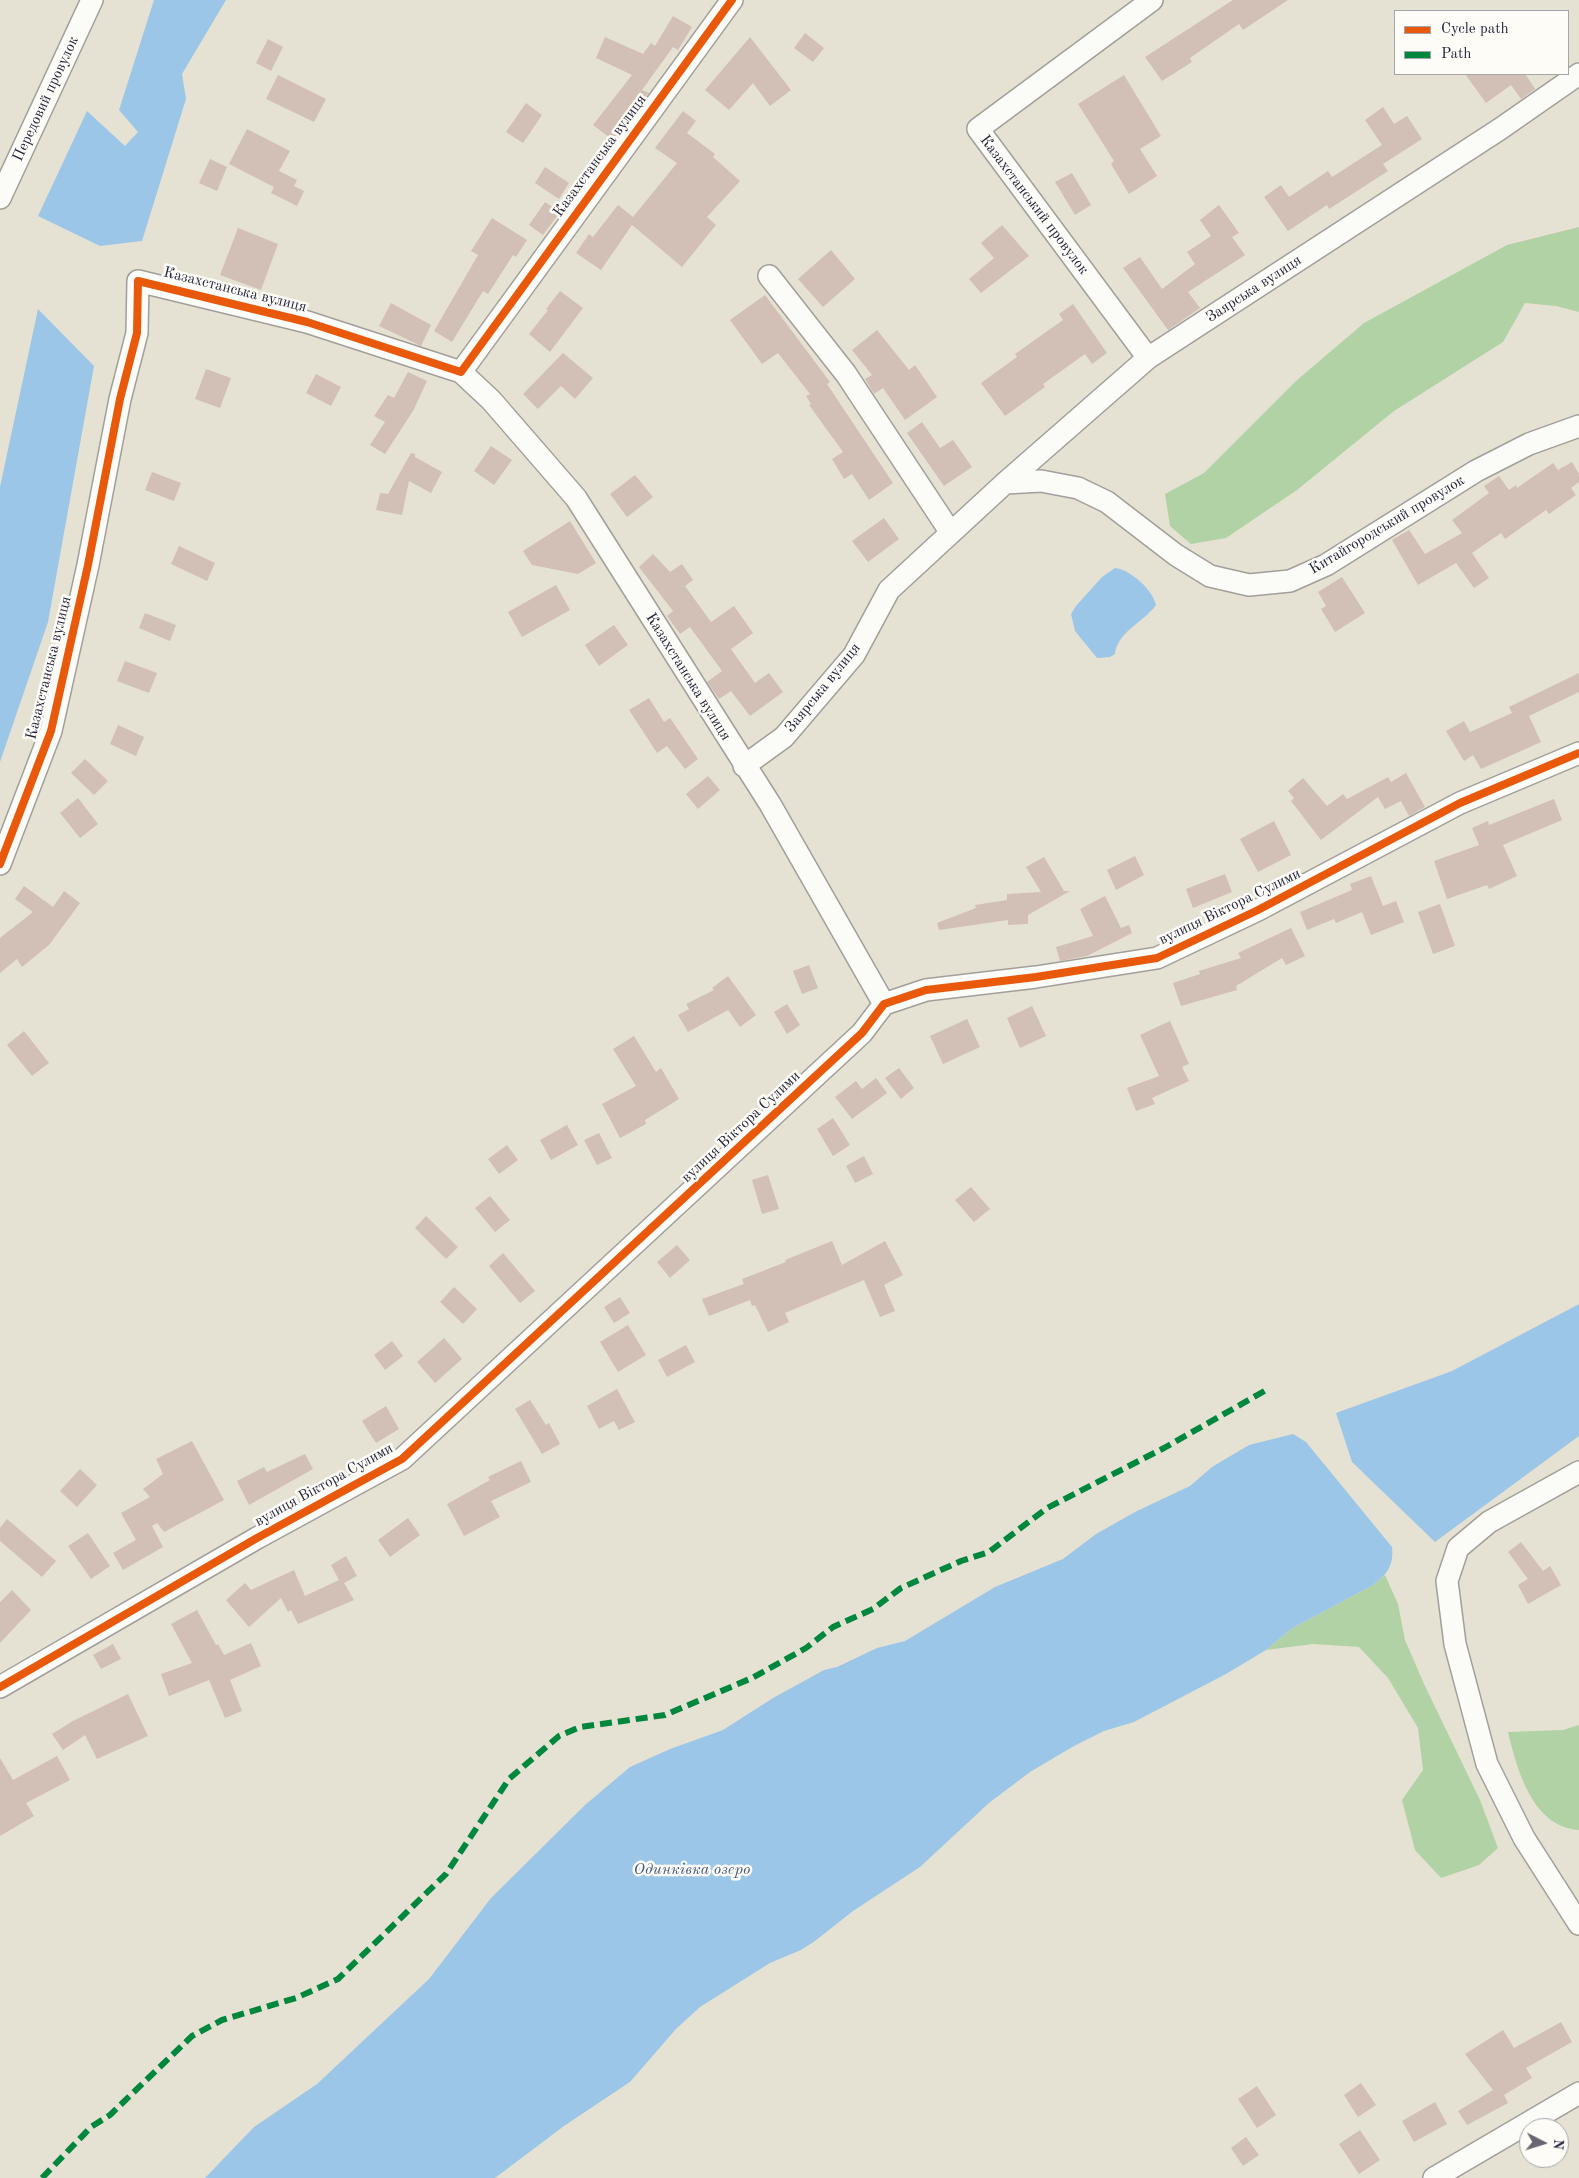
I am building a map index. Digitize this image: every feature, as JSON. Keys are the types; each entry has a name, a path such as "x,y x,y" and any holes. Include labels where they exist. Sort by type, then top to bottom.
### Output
{"street":[{"name":"Передовий провулок","path":"0,198 92,0"},
{"name":"Казахстанська вулиця","path":"461,372 732,0"},
{"name":"Казахстанський провулок","path":"1148,358 978,129 1152,0"},
{"name":"Заярська вулиця","path":"744,766 784,737 854,655 889,590 1005,483 1148,358 1484,139 1579,74"},
{"path":"769,276 846,374 951,533"},
{"name":"Казахстанська вулиця","path":"0,864 51,731 88,565 120,399 137,333 138,281 307,322 461,372 491,400 576,498 744,766 775,812 884,1004"},
{"name":"Китайгородський провулок","path":"1005,483 1041,481 1078,488 1107,502 1176,555 1210,576 1249,585 1290,581 1326,565 1476,471 1528,444 1579,426"},
{"name":"вулиця Віктора Сулими","path":"0,1687 257,1538 402,1459 855,1040 884,1004 926,990 1036,977 1157,958 1258,910 1460,804 1579,753"},
{"path":"1579,1472 1489,1522 1458,1548 1446,1581 1455,1644 1487,1764 1524,1838 1579,1924"},
{"path":"1434,2178 1579,2093"}],"green space":[{"path":"1579,227 1579,312 1556,306 1525,303 1503,342 1394,411 1297,490 1226,538 1191,544 1170,526 1165,494 1204,473 1296,381 1364,323 1507,245"},
{"path":"1385,1575 1398,1604 1405,1640 1480,1800 1498,1848 1479,1865 1441,1878 1415,1850 1402,1800 1423,1770 1418,1728 1388,1678 1359,1647 1313,1644 1266,1650 1291,1629 1373,1585"},
{"path":"1579,1725 1579,1830 1563,1826 1549,1819 1538,1807 1529,1794 1522,1778 1508,1732 1563,1730"}],"water":[{"path":"154,0 226,0 182,74 186,99 142,241 100,246 38,216 87,111 125,146 138,132 119,110"},
{"path":"38,309 94,366 48,622 0,762 0,487"},
{"path":"1115,568 1128,573 1146,587 1156,605 1126,633 1117,646 1115,654 1110,657 1097,658 1075,631 1071,614 1102,577"},
{"path":"1579,1304 1579,1436 1435,1542 1352,1462 1336,1413 1452,1371"},
{"name":"Одинківка озеро","path":"1293,1434 1306,1442 1392,1547 1391,1564 1382,1577 1373,1585 1291,1629 1266,1650 1226,1674 1134,1722 1104,1731 1074,1746 1030,1772 989,1803 920,1867 853,1911 801,1950 770,1963 700,2007 676,2029 630,2082 564,2126 495,2178 205,2178 254,2127 317,2084 429,1979 491,1898 585,1805 630,1767 670,1749 723,1730 773,1698 824,1670 837,1667 877,1648 905,1641 995,1587 1063,1559 1096,1534 1135,1512 1190,1486 1212,1467 1249,1445"}],"building":[{"path":"1233,0 1288,0 1243,30 1239,24 1190,58 1192,62 1162,81 1145,57"},
{"path":"673,16 692,27 678,50 673,47 642,90 649,93 613,140 593,125 632,75 596,58 605,37 643,54 651,43 655,46"},
{"path":"805,33 824,48 813,62 794,48"},
{"path":"750,37 791,90 770,106 753,83 729,110 705,90"},
{"path":"268,39 283,47 271,71 256,63"},
{"path":"278,75 326,99 314,122 266,99"},
{"path":"1124,75 1161,136 1140,149 1157,176 1129,194 1111,164 1114,161 1078,104"},
{"path":"1466,75 1526,75 1535,89 1521,99 1511,85 1486,103"},
{"path":"526,103 542,115 523,143 506,132"},
{"path":"1383,107 1394,124 1407,116 1422,139 1383,164 1388,171 1329,209 1327,205 1288,231 1264,197 1281,185 1289,197 1328,171 1332,177 1382,145 1365,120"},
{"path":"683,111 696,121 687,133 715,154 713,157 740,181 707,217 716,225 682,267 632,225 601,270 576,253 589,234 593,237 618,205 633,217 677,163 655,148"},
{"path":"247,129 290,151 279,171 297,180 294,186 304,191 297,206 271,193 274,187 229,164"},
{"path":"210,159 227,167 217,191 199,183"},
{"path":"545,167 569,183 559,199 535,183"},
{"path":"1072,173 1091,205 1075,215 1055,182"},
{"path":"545,202 560,212 543,235 529,225"},
{"path":"1219,205 1239,233 1232,237 1245,255 1188,292 1200,308 1168,330 1123,268 1140,257 1162,289 1195,264 1187,252 1211,236 1200,220"},
{"path":"492,218 527,240 516,257 513,255 488,294 483,291 452,342 434,331 478,255 471,251"},
{"path":"1002,225 1029,256 981,293 969,279 994,258 981,243"},
{"path":"238,228 278,244 261,290 220,275"},
{"path":"831,250 855,279 823,307 798,279"},
{"path":"560,291 583,308 550,352 529,334"},
{"path":"765,295 830,382 827,384 893,483 869,500 852,474 844,479 832,459 843,452 809,405 811,404 806,396 810,394 778,353 762,364 730,320"},
{"path":"391,303 431,325 421,346 379,326"},
{"path":"1073,304 1107,353 1092,364 1085,354 1043,384 1045,387 1005,416 981,383 1017,357 1015,354 1063,320 1059,314"},
{"path":"877,330 909,370 915,365 937,397 905,420 883,388 874,394 865,379 872,375 852,350"},
{"path":"563,353 593,378 575,399 561,386 538,409 523,394"},
{"path":"206,369 231,378 220,408 195,399"},
{"path":"408,372 427,381 413,411 385,454 370,445 385,422 374,416 388,395 394,398"},
{"path":"316,374 341,387 331,406 306,393"},
{"path":"922,422 940,448 953,440 972,467 944,486 907,433"},
{"path":"491,446 512,460 494,485 474,471"},
{"path":"411,453 442,472 431,493 409,481 402,515 376,510 380,493 388,494"},
{"path":"1572,462 1579,474 1579,482 1571,488 1576,495 1549,514 1546,510 1505,539 1501,533 1472,553 1489,578 1474,588 1456,563 1418,585 1392,540 1409,530 1425,554 1462,533 1452,520 1489,493 1484,486 1499,476 1509,490 1516,485 1517,488 1553,463 1558,470"},
{"path":"152,472 181,483 174,501 145,490"},
{"path":"635,475 653,497 627,517 610,494"},
{"path":"884,518 899,539 868,562 852,541"},
{"path":"570,521 596,563 578,574 532,565 523,551"},
{"path":"179,546 215,563 207,581 171,564"},
{"path":"653,554 670,572 682,564 693,580 685,586 711,622 734,606 753,633 731,649 755,683 769,673 783,692 750,716 731,691 719,699 707,682 722,671 690,627 680,634 667,616 673,611 639,567"},
{"path":"1342,577 1365,613 1335,632 1321,609 1326,606 1318,592"},
{"path":"556,585 570,610 522,637 508,612"},
{"path":"145,613 176,625 170,641 139,628"},
{"path":"614,625 628,645 599,666 585,645"},
{"path":"125,661 157,673 149,693 117,681"},
{"path":"1579,673 1579,692 1529,716 1541,742 1481,769 1473,755 1464,761 1446,731 1464,721 1470,732 1512,713 1509,707"},
{"path":"649,698 664,722 670,718 698,759 685,769 667,746 657,753 629,710"},
{"path":"118,725 144,737 136,756 110,744"},
{"path":"85,759 108,781 94,795 71,773"},
{"path":"1406,773 1425,807 1409,816 1401,801 1385,809 1378,797 1321,840 1291,801 1294,798 1288,791 1303,778 1327,806 1343,794 1347,799 1388,777 1391,782"},
{"path":"708,776 720,790 698,809 686,794"},
{"path":"78,798 98,824 80,838 60,813"},
{"path":"1554,799 1562,820 1503,845 1517,876 1489,889 1487,885 1447,899 1434,861 1479,845 1472,828 1488,821 1489,825"},
{"path":"1274,821 1291,855 1258,872 1240,839"},
{"path":"1135,856 1144,875 1116,890 1107,870"},
{"path":"1044,857 1064,891 1070,891 1028,915 1028,924 1008,925 1008,920 939,930 937,923 976,908 975,905 1007,900 1007,894 1041,892 1026,867"},
{"path":"1225,874 1232,892 1193,908 1186,889"},
{"path":"1371,876 1383,906 1396,901 1404,922 1371,935 1362,912 1336,923 1334,919 1307,930 1300,912 1352,890 1350,884"},
{"path":"24,886 53,907 64,891 80,903 49,945 22,967 17,959 0,973 0,938 33,912 15,899"},
{"path":"1105,896 1121,928 1129,925 1132,933 1087,956 1060,961 1056,947 1093,936 1080,909"},
{"path":"1440,904 1455,946 1433,954 1418,912"},
{"path":"1291,928 1305,956 1286,965 1282,958 1236,986 1237,990 1181,1006 1173,983 1200,974 1199,971 1241,958 1238,953"},
{"path":"809,965 818,988 802,994 793,971"},
{"path":"728,976 756,1015 740,1027 728,1010 688,1032 678,1015 689,1009 686,1004 714,990 712,988"},
{"path":"787,1004 800,1025 787,1034 774,1012"},
{"path":"1032,1006 1046,1036 1020,1048 1007,1018"},
{"path":"967,1019 980,1047 943,1064 930,1036"},
{"path":"1170,1021 1189,1064 1182,1067 1189,1081 1152,1098 1155,1104 1136,1111 1127,1088 1159,1076 1140,1035"},
{"path":"24,1031 49,1063 32,1076 7,1045"},
{"path":"634,1036 656,1072 661,1068 679,1099 645,1120 646,1124 620,1138 602,1104 636,1086 613,1049"},
{"path":"899,1068 914,1088 901,1099 885,1078"},
{"path":"876,1078 887,1093 852,1119 835,1097 856,1081 862,1089"},
{"path":"833,1118 850,1145 833,1156 817,1129"},
{"path":"567,1125 578,1145 551,1160 540,1140"},
{"path":"599,1133 612,1158 597,1165 584,1140"},
{"path":"507,1145 518,1160 499,1174 488,1159"},
{"path":"864,1156 873,1174 855,1183 846,1166"},
{"path":"768,1175 779,1209 762,1214 752,1180"},
{"path":"971,1187 990,1209 974,1222 955,1200"},
{"path":"490,1196 510,1220 495,1232 475,1208"},
{"path":"426,1216 458,1247 446,1259 415,1228"},
{"path":"832,1241 842,1265 885,1241 903,1275 884,1285 895,1311 880,1317 864,1280 785,1313 789,1322 768,1332 755,1305 752,1306 750,1300 709,1316 702,1299 744,1284 742,1279"},
{"path":"677,1245 690,1260 670,1278 657,1262"},
{"path":"503,1253 535,1291 520,1303 489,1266"},
{"path":"454,1287 477,1309 463,1324 440,1302"},
{"path":"620,1297 630,1313 614,1323 604,1307"},
{"path":"628,1325 646,1355 618,1372 600,1342"},
{"path":"444,1338 462,1359 435,1383 417,1362"},
{"path":"392,1341 403,1356 385,1370 374,1355"},
{"path":"686,1345 695,1362 667,1377 658,1360"},
{"path":"617,1389 635,1422 619,1430 614,1421 599,1429 587,1406"},
{"path":"530,1400 546,1425 549,1423 560,1444 542,1454 515,1409"},
{"path":"386,1406 399,1429 376,1443 362,1421"},
{"path":"192,1441 224,1500 164,1532 157,1523 152,1526 163,1547 123,1570 113,1553 136,1540 121,1513 150,1497 143,1489 163,1474 156,1459"},
{"path":"305,1454 313,1469 249,1505 237,1481 264,1467 267,1472"},
{"path":"521,1461 531,1482 491,1501 500,1517 464,1536 447,1504 490,1480 488,1477"},
{"path":"80,1469 97,1485 77,1507 60,1491"},
{"path":"408,1518 420,1535 390,1557 378,1540"},
{"path":"7,1519 56,1561 42,1577 0,1541 0,1528"},
{"path":"88,1533 110,1566 91,1579 68,1546"},
{"path":"1521,1542 1543,1571 1550,1566 1561,1585 1528,1604 1518,1585 1528,1579 1508,1552"},
{"path":"346,1556 357,1576 344,1583 354,1600 298,1624 291,1610 288,1612 281,1598 249,1627 226,1600 245,1583 251,1590 294,1570 305,1596 339,1580 331,1565"},
{"path":"12,1590 31,1610 0,1643 0,1602"},
{"path":"197,1610 216,1645 218,1644 224,1655 251,1643 261,1666 230,1680 242,1711 225,1718 209,1680 169,1696 161,1674 192,1663 171,1624"},
{"path":"113,1644 121,1659 101,1669 93,1655"},
{"path":"128,1694 148,1736 97,1759 85,1735 63,1750 52,1734 73,1721"},
{"path":"57,1756 70,1780 26,1803 34,1816 0,1836 0,1758 13,1780"},
{"path":"1561,2022 1572,2042 1526,2068 1532,2078 1504,2095 1508,2103 1467,2125 1458,2111 1493,2090 1465,2054 1503,2030 1514,2048"},
{"path":"1361,2083 1376,2105 1358,2117 1344,2095"},
{"path":"1257,2086 1276,2115 1257,2128 1238,2099"},
{"path":"1435,2102 1447,2124 1414,2142 1402,2121"},
{"path":"1360,2130 1380,2160 1359,2174 1339,2144"},
{"path":"1246,2137 1259,2155 1243,2166 1231,2148"}],"marked path":[{"path":"42,2178 91,2127 110,2115 192,2036 222,2020 296,1998 338,1979 446,1874 509,1779 559,1736 580,1727 665,1715 752,1678 806,1648 833,1627 873,1609 901,1588 961,1561 989,1552 1047,1508 1164,1448 1268,1389"}],"cycle path":[{"path":"0,864 51,731 88,565 120,399 137,333 138,281 307,322 461,372 732,0"},
{"path":"0,1687 257,1538 402,1459 862,1033 884,1004 926,990 1036,977 1157,958 1258,910 1460,803 1579,753"}]}
